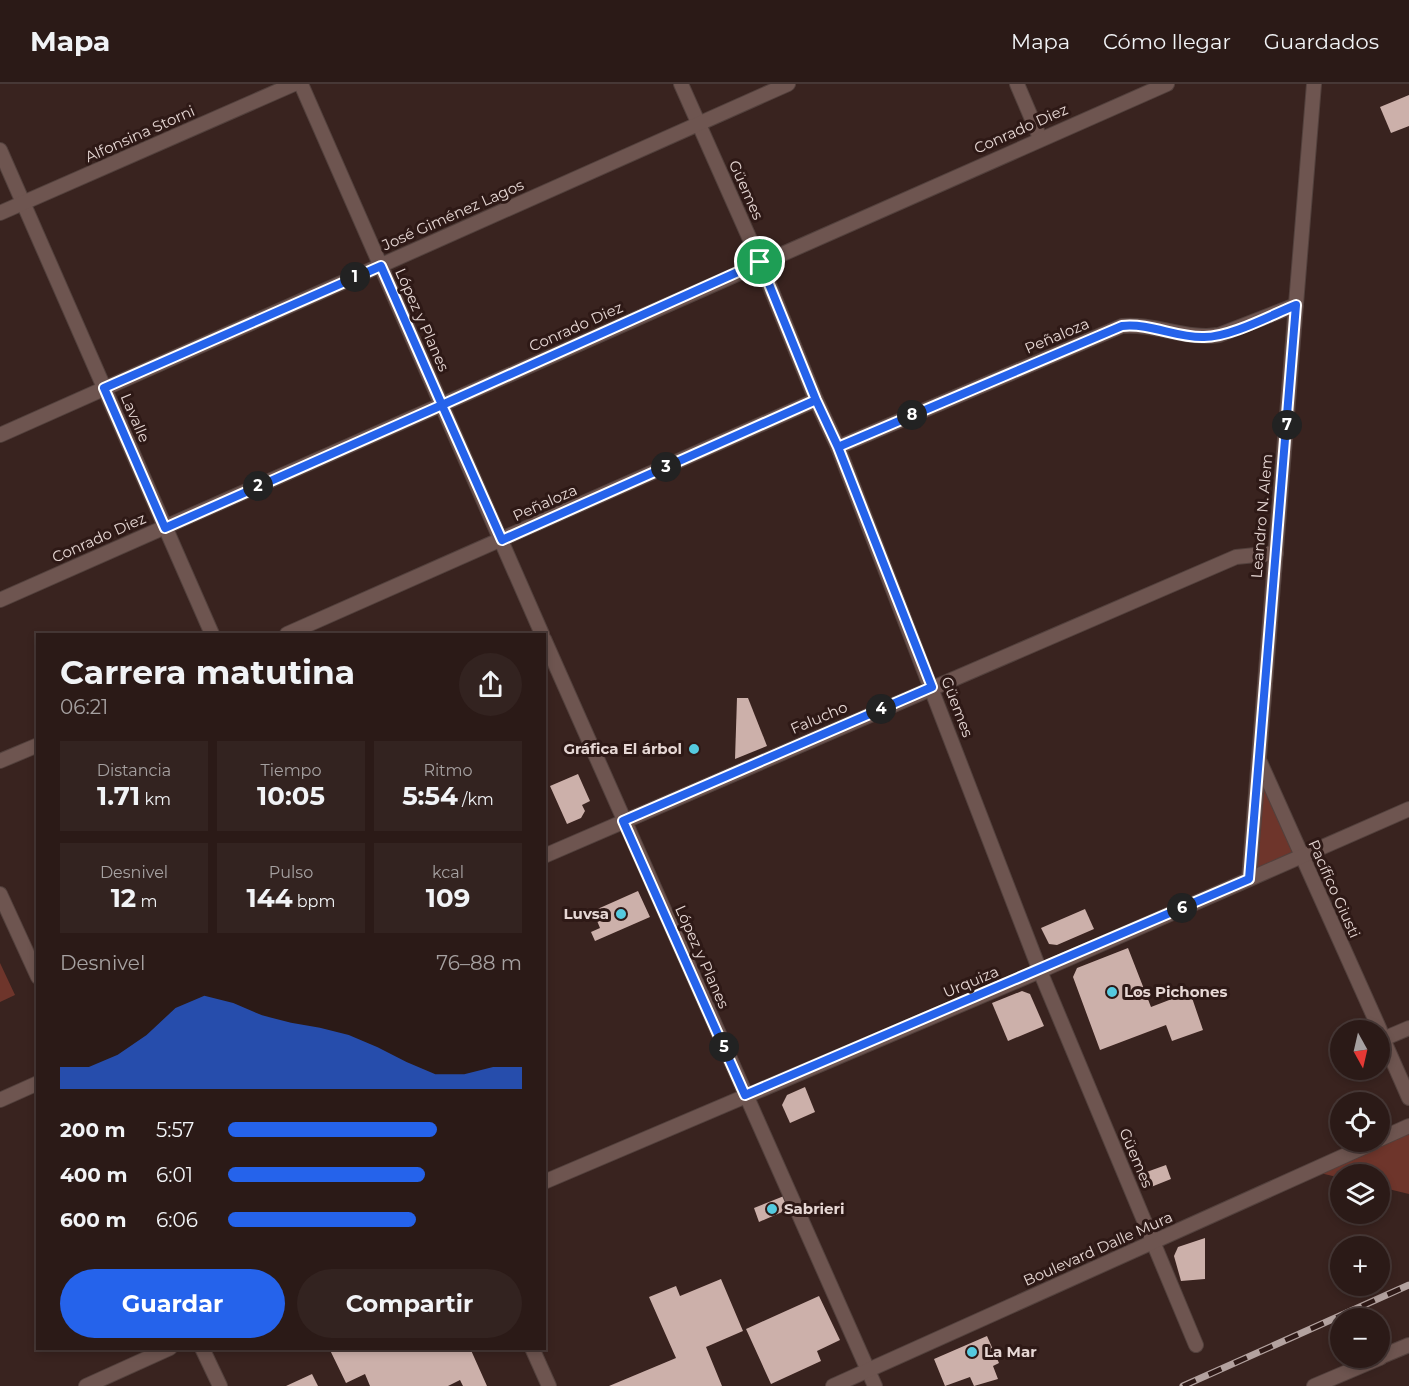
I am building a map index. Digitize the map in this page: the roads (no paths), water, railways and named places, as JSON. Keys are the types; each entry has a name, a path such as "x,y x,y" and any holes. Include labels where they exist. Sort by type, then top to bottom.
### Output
{"street":[{"name":"Alfonsina Storni","path":"0,213 294,84"},
{"name":"López y Planes","path":"301,84 543,633"},
{"name":"Güemes","path":"681,84 760,262 816,400 838,447 1040,970 1196,1345"},
{"name":"José Giménez Lagos","path":"0,435 788,84"},
{"path":"1017,84 1040,138"},
{"name":"Conrado Diez","path":"0,600 1040,138 1167,84"},
{"name":"Leandro N. Alem","path":"1249,879 1314,84"},
{"name":"Lavalle","path":"0,150 212,633"},
{"name":"Peñaloza","path":"838,447 1122,326 1137,325 1205,337 1218,335 1296,305"},
{"name":"Peñaloza","path":"289,633 816,400"},
{"name":"Falucho","path":"546,855 1236,557 1276,553"},
{"name":"López y Planes","path":"546,644 875,1386"},
{"path":"0,761 36,746"},
{"name":"Pacífico Giusti","path":"1259,760 1375,1020"},
{"name":"Urquiza","path":"546,1181 1409,809"},
{"path":"0,894 36,973"},
{"path":"1390,1032 1409,1028"},
{"name":"Pacífico Giusti","path":"1390,1055 1409,1098"},
{"path":"0,1100 36,1084"},
{"path":"1390,1135 1409,1126"},
{"name":"Boulevard Dalle Mura","path":"833,1386 1353,1152"},
{"path":"1390,1353 1409,1345"},
{"path":"86,1386 166,1350"},
{"path":"203,1350 220,1386"},
{"path":"533,1350 549,1386"},
{"path":"1314,1386 1355,1368"}],"railway":[{"path":"1183,1386 1409,1285"}],"place":[{"name":"Gráfica El árbol","path":"694,749"},
{"name":"Luvsa","path":"621,914"},
{"name":"Los Pichones","path":"1112,992"},
{"name":"Sabrieri","path":"772,1209"},
{"name":"La Mar","path":"972,1352"}]}
